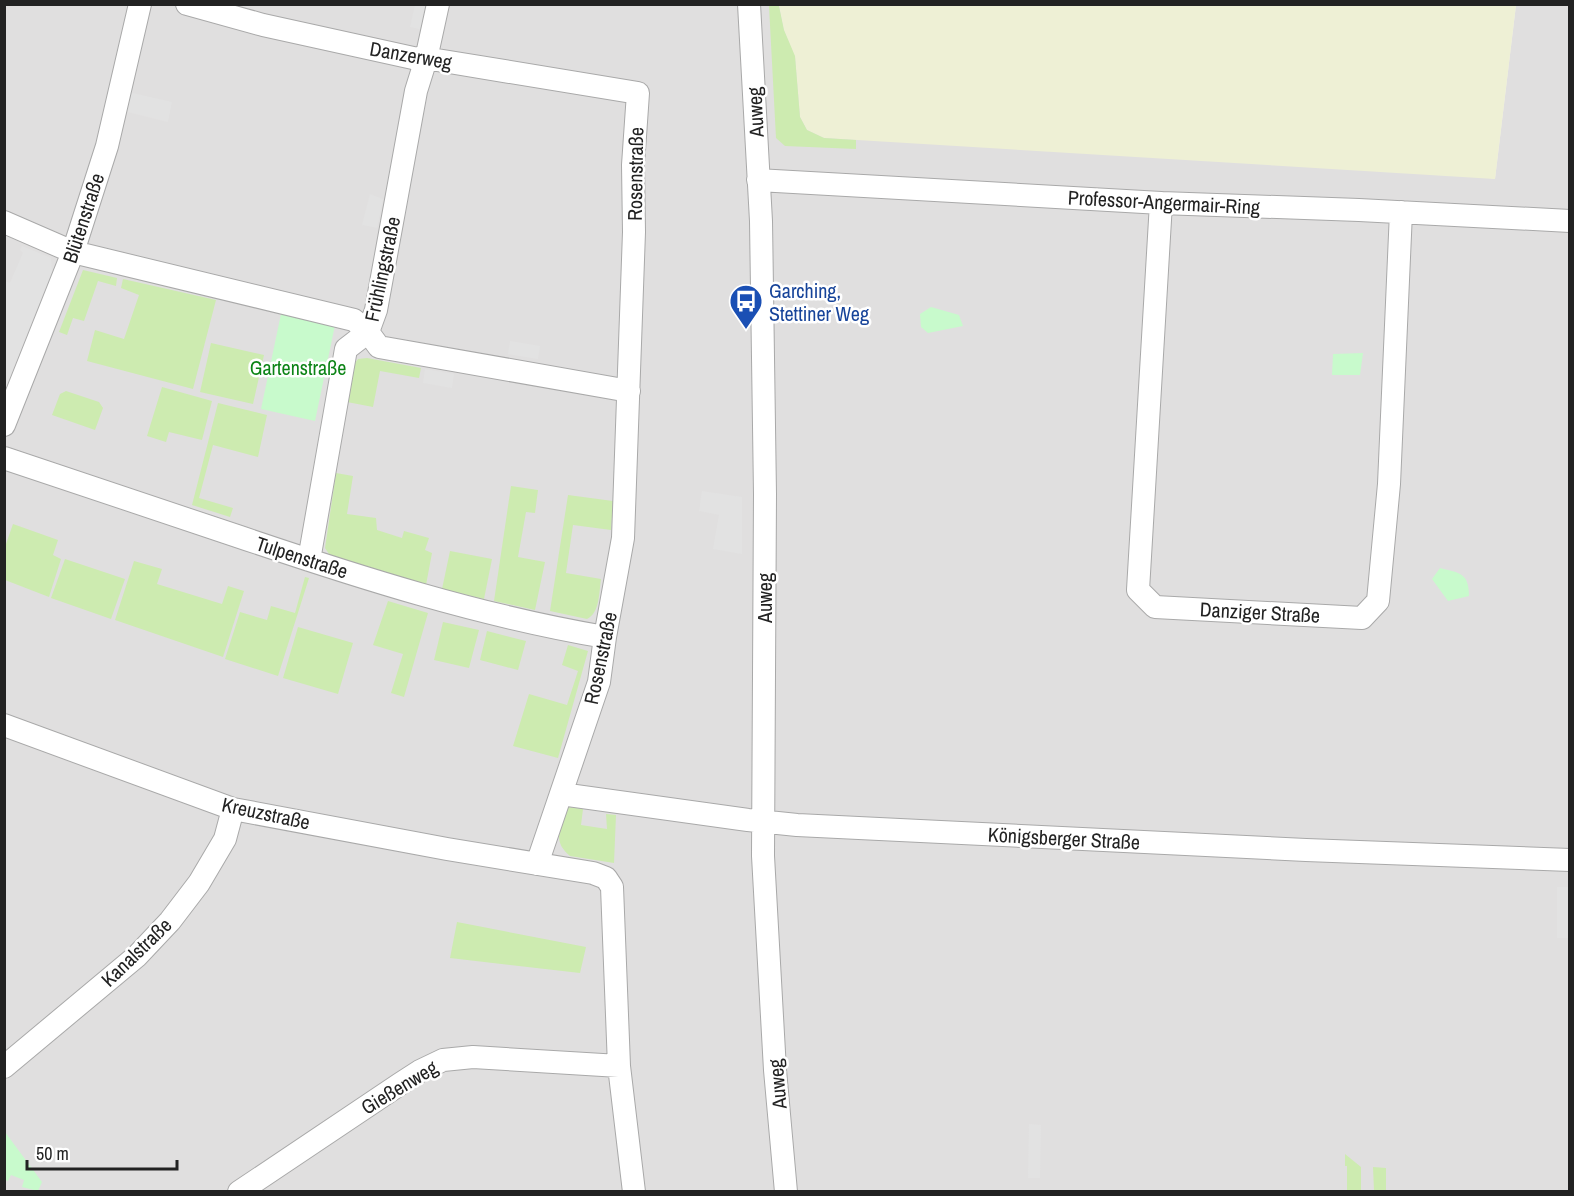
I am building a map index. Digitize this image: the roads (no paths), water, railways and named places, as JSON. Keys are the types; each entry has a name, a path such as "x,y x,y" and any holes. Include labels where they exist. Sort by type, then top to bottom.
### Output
{"street":[{"name":"Blütenstraße","path":"4,425 73,252 107,146 140,4"},
{"name":"Danzerweg","path":"187,4 262,25 413,58 638,93"},
{"name":"Frühlingstraße","path":"309,560 346,349 368,332 376,310 416,91 426,59 438,4"},
{"name":"Auweg","path":"749,4 761,221 765,494 763,856 775,1070 786,1191"},
{"name":"Rosenstraße","path":"537,864 599,682 623,538 634,232 633,165 638,93"},
{"name":"Professor-Angermair-Ring","path":"758,180 1161,203 1569,221"},
{"name":"Danziger Straße","path":"1161,203 1138,590 1155,607 1362,618 1378,601 1388,496 1401,212"},
{"path":"4,222 73,252 354,320 368,332 379,347 629,391"},
{"name":"Tulpenstraße","path":"4,458 309,560 442,600 537,624 606,637"},
{"name":"Kreuzstraße","path":"4,725 234,809 537,864"},
{"name":"Königsberger Straße","path":"561,794 763,822 819,826 1569,860"},
{"name":"Kanalstraße","path":"4,1067 137,956 170,921 199,883 225,839 234,809"},
{"path":"537,864 593,873 606,878 612,887 619,1066 634,1191"},
{"name":"Gießenweg","path":"239,1191 420,1071 443,1060 473,1057 619,1066"}],"place":[{"name":"Garching, Stettiner Weg","path":"746,330"}],"park label":[{"name":"Gartenstraße","path":"298,367"}]}
